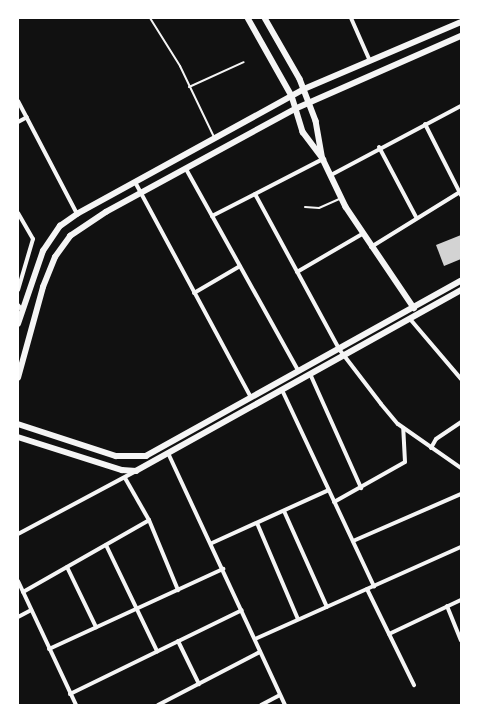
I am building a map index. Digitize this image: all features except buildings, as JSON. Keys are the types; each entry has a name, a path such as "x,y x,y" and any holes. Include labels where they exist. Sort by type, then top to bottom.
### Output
{"main road":[{"path":"248,18 292,96 297,108 303,132 323,159"},
{"path":"265,18 304,89 323,159 330,176 362,234 414,308"},
{"path":"18,324 20,308 43,251 60,226 77,214 304,89 461,22"},
{"path":"18,378 38,302 55,257 75,232 297,108 461,36"},
{"path":"18,424 116,456 138,458 153,454 298,370 339,349 461,281"},
{"path":"18,437 122,470 136,471 282,390 346,357 461,290"}],"street":[{"path":"351,18 370,61"},
{"path":"18,101 77,214"},
{"path":"330,176 379,147 461,106"},
{"path":"18,122 26,117"},
{"path":"371,248 416,217 460,194 426,124"},
{"path":"379,147 416,217"},
{"path":"212,216 323,159"},
{"path":"186,169 298,370"},
{"path":"135,182 251,397"},
{"path":"255,194 339,349 381,404 404,428 461,468"},
{"path":"18,212 34,240 18,290"},
{"path":"297,272 362,234"},
{"path":"194,293 240,266"},
{"path":"410,319 461,380"},
{"path":"311,376 361,488"},
{"path":"282,390 374,586"},
{"path":"431,448 436,439 461,422"},
{"path":"334,502 405,462 404,428"},
{"path":"168,453 212,544 285,705"},
{"path":"18,534 136,471"},
{"path":"125,478 149,520 178,590"},
{"path":"212,544 329,490"},
{"path":"353,541 460,495"},
{"path":"284,511 327,607"},
{"path":"23,592 149,520"},
{"path":"257,523 298,620"},
{"path":"106,545 136,609 158,651"},
{"path":"255,639 461,547"},
{"path":"67,567 96,627"},
{"path":"49,649 223,569"},
{"path":"18,581 76,705"},
{"path":"367,589 414,685"},
{"path":"389,634 461,600"},
{"path":"447,606 461,640"},
{"path":"18,617 31,610"},
{"path":"70,694 242,610"},
{"path":"178,641 199,684"},
{"path":"158,705 260,652"},
{"path":"261,705 280,695"}],"lane":[{"path":"150,18 189,87 215,138"},
{"path":"189,87 244,62"},
{"path":"305,207 320,208 342,198"}]}
